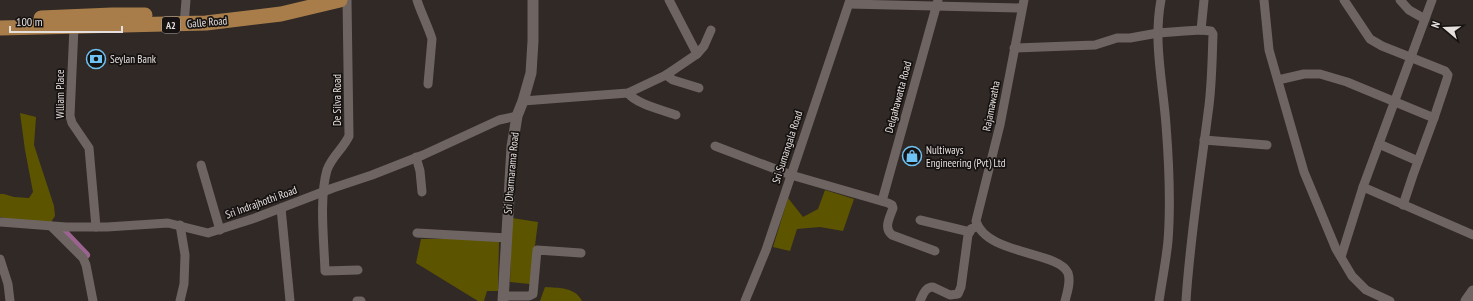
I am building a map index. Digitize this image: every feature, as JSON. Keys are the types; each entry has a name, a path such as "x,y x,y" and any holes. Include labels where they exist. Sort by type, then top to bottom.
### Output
{"highway":[{"name":"Galle Road","path":"0,28 74,27 184,20 236,11 272,7 305,0"},
{"name":"Galle Road","path":"0,20 112,15 206,23 281,14 340,0"}],"street":[{"path":"184,20 186,0"},
{"name":"De Silva Road","path":"347,0 349,136 344,146 334,156 328,169 323,192 325,272 358,270"},
{"path":"417,0 421,15 432,39 428,84"},
{"name":"Sri Dharmarama Road","path":"503,298 512,147 517,116 531,73 533,0"},
{"path":"668,0 697,54"},
{"path":"1159,301 1168,241 1170,202 1166,123 1159,60 1158,33 1161,0"},
{"path":"1201,30 1204,0"},
{"path":"1344,0 1370,39 1382,46 1445,71 1448,75 1448,79 1418,161 1404,205"},
{"path":"1400,0 1408,10 1425,19"},
{"path":"1341,257 1363,187 1432,0"},
{"path":"1266,1 1270,50 1304,172 1336,249 1352,276 1366,290 1390,301"},
{"path":"849,2 1023,4"},
{"name":"Sri Sumangala Road","path":"745,301 766,250 849,2"},
{"name":"Delgahawatta Road","path":"882,201 937,3"},
{"name":"Rajamawatha","path":"978,226 977,217 1000,125 1023,4"},
{"name":"Wlliam Place","path":"74,27 70,116 72,122 89,148 96,227"},
{"path":"523,101 628,93 666,75 697,54 704,46 711,30"},
{"path":"1014,48 1095,45 1117,38 1130,38 1158,33 1201,30 1211,31 1213,34 1209,112 1189,253 1186,301"},
{"path":"1278,80 1304,74 1320,74 1395,101 1434,118"},
{"path":"666,75 673,80 699,88"},
{"path":"628,93 641,102 676,115"},
{"name":"Sri Indrajhothi Road","path":"0,222 50,226 96,227 168,223 208,233 372,175 499,120 517,116"},
{"path":"1204,140 1267,146"},
{"path":"1379,144 1418,161"},
{"path":"715,146 791,175 890,204 892,208 888,226 889,233 935,251"},
{"path":"416,157 420,171 422,192"},
{"path":"201,165 220,230"},
{"path":"1363,187 1473,235"},
{"path":"282,208 290,301"},
{"path":"920,220 970,232"},
{"path":"50,226 83,258 86,265 93,301"},
{"path":"180,226 185,255 184,284 180,301"},
{"path":"920,301 926,290 930,287 950,295 955,295 959,291 967,239 970,232 978,226 983,234 990,239 1047,259 1062,266 1069,276 1065,301"},
{"path":"417,233 507,238"},
{"path":"503,298 529,296 533,294 537,250 581,253"},
{"path":"0,259 4,285 10,301"},
{"path":"1466,301 1473,291"}],"shaded area":[{"path":"20,113 36,117 34,145 54,206 55,216 51,222 13,220 0,217 0,194 29,198 33,192"},
{"path":"825,190 854,199 843,231 820,227 797,229 790,251 773,247 788,198 803,217 818,209"},
{"path":"512,218 538,222 530,284 510,282"},
{"path":"421,239 499,239 498,291 487,291 484,301 478,301 416,263"},
{"path":"545,287 566,289 579,296 582,301 540,301"}],"waterway":[{"path":"65,233 86,255"}],"place":[{"name":"Seylan Bank","path":"96,59"},
{"name":"Nultiways Engineering (Pvt) Ltd","path":"912,156"}]}
